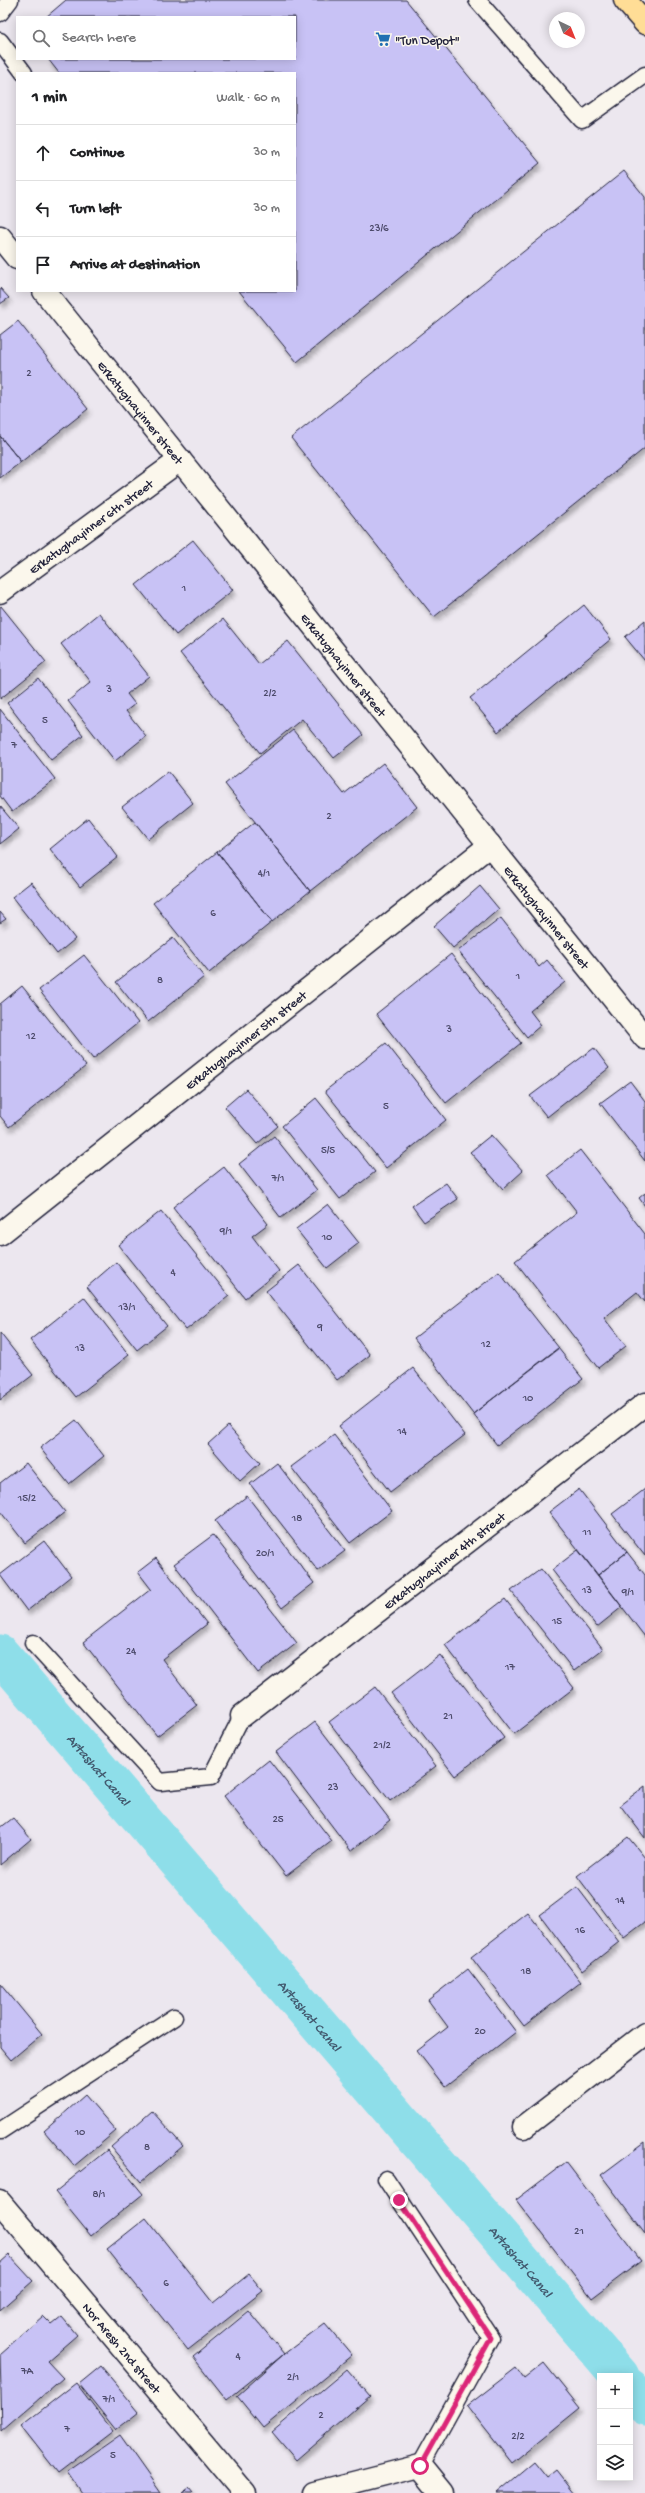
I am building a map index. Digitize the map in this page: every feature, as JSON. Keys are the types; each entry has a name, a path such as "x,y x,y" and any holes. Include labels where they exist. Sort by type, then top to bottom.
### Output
{"main road":[{"path":"625,0 645,23"}],"street":[{"path":"0,237 16,257"},
{"name":"Erkatughayinner street","path":"45,292 645,1038"},
{"name":"Erkatughayinner 6th street","path":"0,592 180,460"},
{"name":"Erkatughayinner 5th street","path":"0,1234 490,845"},
{"name":"Erkatughayinner 4th street","path":"242,1716 645,1404"},
{"path":"524,2127 645,2034"},
{"name":"Nor Aresh 2nd street","path":"0,2202 245,2493"},
{"path":"314,2493 420,2466 442,2493"}],"lane":[{"path":"0,13 10,0"},
{"path":"477,0 582,120 645,75"},
{"path":"0,41 23,72"},
{"path":"33,1643 160,1782 211,1777 242,1716"},
{"path":"0,2131 174,2017"},
{"path":"386,2179 491,2338 420,2466"}],"building":[{"path":"66,0 406,0 540,163 297,362 240,292 296,292 296,72 58,72 49,60 296,60 296,16 47,16"},
{"path":"624,171 645,197 645,448 434,617 291,438"},
{"path":"0,288 9,298 0,304"},
{"path":"18,321 88,409 21,462 0,436 0,335"},
{"path":"0,436 21,462 0,478"},
{"path":"193,540 233,590 176,635 136,585"},
{"path":"584,605 611,639 498,732 470,698"},
{"path":"1,606 46,662 0,699 0,607"},
{"path":"99,613 149,676 127,694 135,704 126,711 146,736 115,761 68,701 91,682 61,644"},
{"path":"223,619 259,664 288,641 363,735 334,758 302,719 260,753 180,653"},
{"path":"645,620 645,661 625,637"},
{"path":"38,678 83,735 51,760 7,703"},
{"path":"0,709 55,779 12,812 0,796"},
{"path":"293,730 344,794 383,763 417,807 310,891 225,784"},
{"path":"168,771 193,803 148,839 122,807"},
{"path":"0,806 19,829 0,844"},
{"path":"88,818 118,857 80,887 50,849"},
{"path":"255,822 310,891 272,922 217,852"},
{"path":"217,852 272,922 209,973 153,903"},
{"path":"31,882 75,939 57,954 12,897"},
{"path":"480,886 499,909 453,948 434,926"},
{"path":"0,912 6,919 0,923"},
{"path":"501,918 539,967 547,960 565,982 530,1011 541,1025 527,1037 458,951"},
{"path":"173,938 204,977 148,1022 116,982"},
{"path":"451,954 521,1043 446,1103 376,1014"},
{"path":"84,955 138,1023 93,1059 39,990"},
{"path":"22,986 86,1066 9,1127 0,1116 0,1004"},
{"path":"386,1043 446,1120 386,1168 325,1091"},
{"path":"594,1048 609,1068 547,1117 530,1096"},
{"path":"630,1081 645,1101 645,1161 600,1103"},
{"path":"246,1089 278,1126 257,1144 225,1107"},
{"path":"316,1098 375,1172 340,1199 282,1126"},
{"path":"491,1135 523,1171 503,1189 470,1152"},
{"path":"274,1136 317,1190 281,1218 239,1164"},
{"path":"580,1150 645,1234 645,1302 637,1292 604,1318 626,1346 598,1368 515,1261 577,1212 548,1175"},
{"path":"224,1167 268,1224 252,1236 279,1271 245,1298 173,1207"},
{"path":"446,1183 458,1199 424,1222 412,1206"},
{"path":"645,1193 645,1206 639,1198"},
{"path":"328,1204 359,1243 327,1268 296,1229"},
{"path":"161,1211 229,1296 186,1330 118,1245"},
{"path":"116,1262 167,1326 137,1350 87,1287"},
{"path":"299,1265 370,1355 337,1380 266,1291"},
{"path":"499,1272 559,1348 473,1414 414,1338"},
{"path":"84,1297 129,1355 76,1397 30,1340"},
{"path":"0,1333 33,1375 0,1400"},
{"path":"558,1348 583,1379 497,1445 473,1414"},
{"path":"413,1368 465,1435 390,1492 339,1426"},
{"path":"76,1420 104,1456 69,1484 40,1448"},
{"path":"228,1426 260,1463 240,1481 208,1444"},
{"path":"334,1435 392,1511 350,1543 291,1467"},
{"path":"26,1463 65,1512 25,1543 0,1511 0,1483"},
{"path":"277,1463 345,1551 318,1571 250,1484"},
{"path":"579,1489 627,1552 598,1575 549,1512"},
{"path":"645,1489 645,1556 612,1514"},
{"path":"247,1496 314,1583 282,1608 215,1521"},
{"path":"213,1535 297,1643 258,1673 174,1564"},
{"path":"44,1541 71,1576 27,1611 0,1575"},
{"path":"578,1550 622,1607 597,1627 552,1570"},
{"path":"627,1552 645,1575 645,1637 598,1575"},
{"path":"156,1558 207,1624 162,1659 197,1705 157,1736 83,1642 151,1589 138,1572"},
{"path":"541,1569 603,1649 574,1671 511,1591"},
{"path":"505,1599 574,1688 514,1734 445,1645"},
{"path":"440,1655 504,1738 455,1776 391,1693"},
{"path":"375,1687 436,1766 390,1801 329,1722"},
{"path":"315,1722 390,1820 351,1851 276,1752"},
{"path":"269,1760 332,1841 286,1876 224,1796"},
{"path":"645,1786 645,1838 620,1805"},
{"path":"13,1818 31,1839 0,1865 0,1828"},
{"path":"628,1837 645,1858 645,1922 624,1938 577,1876"},
{"path":"577,1887 619,1942 582,1971 540,1915"},
{"path":"528,1913 581,1982 524,2026 471,1957"},
{"path":"468,1969 516,2032 445,2087 417,2051 448,2027 428,2000"},
{"path":"0,1983 42,2034 11,2060 0,2047"},
{"path":"85,2095 116,2131 74,2166 44,2131"},
{"path":"152,2111 183,2146 141,2182 111,2147"},
{"path":"645,2142 645,2233 601,2175"},
{"path":"107,2150 143,2194 91,2236 55,2192"},
{"path":"566,2162 641,2261 592,2298 516,2200"},
{"path":"146,2218 213,2303 249,2274 263,2291 188,2350 107,2249"},
{"path":"9,2255 33,2281 0,2310 0,2263"},
{"path":"249,2311 284,2354 227,2400 193,2357"},
{"path":"43,2316 52,2325 62,2317 77,2335 47,2361 63,2378 2,2431 0,2354"},
{"path":"325,2323 352,2355 263,2428 237,2396 284,2354"},
{"path":"544,2363 580,2408 512,2463 467,2406 516,2368 524,2379"},
{"path":"101,2366 139,2412 116,2430 79,2384"},
{"path":"347,2369 370,2396 296,2460 272,2432"},
{"path":"76,2383 113,2431 58,2473 21,2426"},
{"path":"120,2435 161,2493 81,2493 67,2472"},
{"path":"534,2462 547,2478 557,2470 575,2493 497,2493"},
{"path":"189,2488 193,2493 182,2493"}],"waterway":[{"name":"Artashat Canal","path":"0,1654 617,2373"},
{"name":"Artashat Canal","path":"633,2392 645,2406"}],"place":[{"name":"\"Tun Depot\"","path":"383,39"}],"route":[{"path":"399,2200 491,2338 420,2466"}]}
